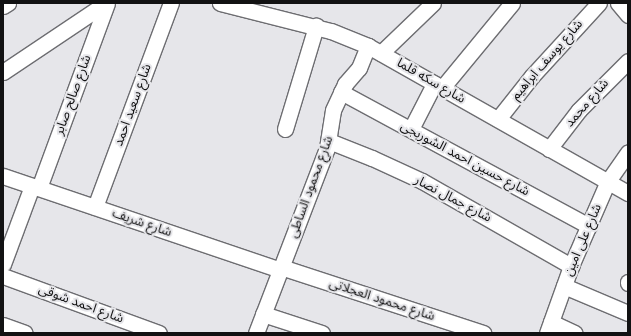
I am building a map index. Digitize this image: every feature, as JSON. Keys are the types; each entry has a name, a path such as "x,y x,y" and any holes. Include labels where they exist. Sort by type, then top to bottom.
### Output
{"street":[{"path":"3,6 8,3"},
{"path":"3,72 106,3"},
{"name":"شارع صالح صابر","path":"3,264 36,187 106,3"},
{"name":"شارع سعيد احمد","path":"95,207 171,3"},
{"name":"شارع سكه قلما","path":"220,3 316,26 368,46 628,193"},
{"path":"381,53 433,3"},
{"path":"411,130 438,86 512,3"},
{"name":"شارع يوسف ابراهيم","path":"498,119 532,76 599,3"},
{"path":"286,129 316,26"},
{"name":"شارع محمود الساطى","path":"256,333 329,141 331,116 341,92 359,68 368,46"},
{"name":"شارع محمد","path":"549,149 579,110 628,61"},
{"name":"شارع حسين احمد الشوربجى","path":"341,92 589,226"},
{"name":"شارع جمال نصار","path":"329,141 372,158 422,181 571,266"},
{"name":"شارع على امين","path":"549,328 571,266 608,181 628,152"},
{"name":"شارع شريف","path":"3,176 281,268"},
{"name":"شارع محمود العجلاتى","path":"281,268 483,333"},
{"name":"شارع احمد شوقى","path":"3,276 159,333"},
{"path":"564,286 628,313"},
{"path":"263,314 322,333"},
{"path":"3,325 25,333"},
{"path":"549,328 575,333"}]}
